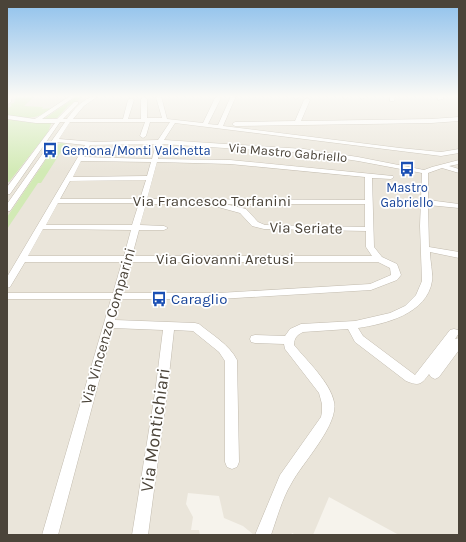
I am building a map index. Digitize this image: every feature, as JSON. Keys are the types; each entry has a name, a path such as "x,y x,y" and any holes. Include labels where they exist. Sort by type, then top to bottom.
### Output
{"street":[{"path":"7,192 59,121"},
{"path":"7,209 67,121"},
{"path":"143,136 146,121"},
{"name":"Via Vincenzo Comparini","path":"50,535 160,142 174,121"},
{"path":"176,121 207,126 221,126 298,122 388,121"},
{"path":"207,126 209,121"},
{"path":"221,126 223,121"},
{"path":"221,126 441,154 459,152"},
{"name":"Via Mastro Gabriello","path":"55,140 88,144 160,142 308,151 385,163 424,172"},
{"path":"7,285 88,144"},
{"path":"34,155 45,155"},
{"path":"79,159 155,159 230,162 391,177"},
{"path":"29,161 40,161"},
{"path":"262,535 285,480 326,420 329,413 328,404 323,389 288,345 288,340 294,332 302,328 375,321 406,312 415,304 426,284 424,172 440,166 459,162"},
{"path":"440,166 459,171"},
{"path":"7,296 219,296 371,287 396,275 394,266 379,259 370,247 368,175"},
{"path":"68,179 150,178"},
{"name":"Via Francesco Torfanini","path":"56,201 369,202"},
{"name":"Via Seriate","path":"202,201 240,210 247,214 255,224 264,227 369,229"},
{"path":"424,202 459,206"},
{"path":"40,228 164,228"},
{"path":"426,249 459,255"},
{"name":"Via Giovanni Aretusi","path":"22,259 379,259"},
{"path":"108,324 195,327 223,350 231,360 232,462"},
{"path":"350,324 359,339 410,378 416,380 420,379 456,338"},
{"name":"Via Montichiari","path":"140,535 161,393 169,325"},
{"path":"435,374 456,338"},
{"path":"256,339 288,340"}],"shaded area":[{"path":"7,121 459,121 459,535 399,535 329,497 313,535 296,535 292,533 291,535 254,535 243,526 224,518 219,496 188,493 186,504 193,517 191,530 199,530 200,535 7,535"}],"green space":[{"path":"7,121 51,123 48,132 9,182 7,182"},
{"path":"61,143 66,144 41,183 38,183 7,229 7,217 43,164 52,148"}],"place":[{"name":"Gemona/Monti Valchetta","path":"50,150"},
{"name":"Mastro Gabriello","path":"407,169"},
{"name":"Caraglio","path":"159,299"}]}
